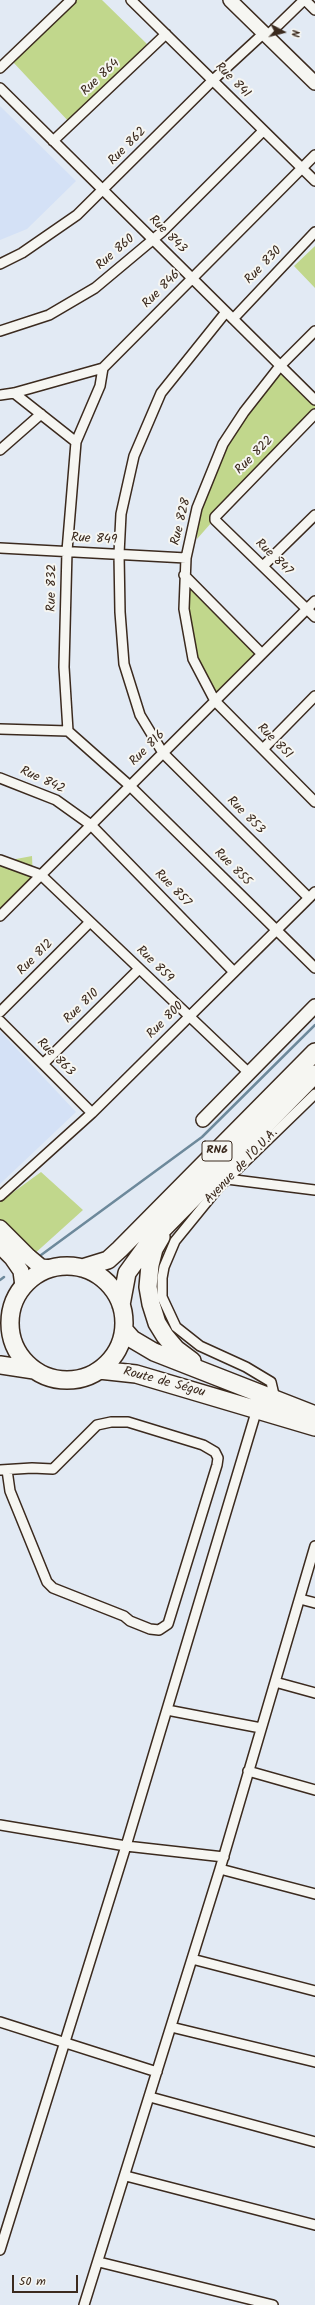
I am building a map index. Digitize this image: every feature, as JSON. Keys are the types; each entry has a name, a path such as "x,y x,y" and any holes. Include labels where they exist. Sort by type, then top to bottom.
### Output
{"highway":[{"name":"RN6","path":"82,1268 98,1265 120,1250 315,1052"},
{"name":"Avenue de l'O.U.A.","path":"121,1305 127,1273 148,1244 173,1217 227,1171 315,1074"},
{"path":"173,1217 154,1249 150,1265 148,1287 157,1323 176,1349 217,1376"},
{"path":"0,1332 10,1316 15,1300 24,1286 32,1278 52,1268 67,1266 82,1268 102,1278 110,1286 121,1305 124,1330"},
{"path":"10,1316 11,1332 15,1346 23,1359 34,1370"},
{"name":"Route de Ségou","path":"99,1370 111,1359 119,1345 124,1330 132,1339 154,1352 315,1415"},
{"path":"0,1365 34,1370 46,1376 60,1380 74,1380 87,1377 99,1370"},
{"name":"Route de Ségou","path":"99,1370 136,1374 315,1427"}],"main road":[{"path":"0,1228 28,1257 41,1267 52,1268"},
{"path":"0,1246 12,1258 21,1271 24,1286"}],"street":[{"path":"0,68 71,0"},
{"name":"Rue 841","path":"131,0 315,181"},
{"path":"230,0 315,83"},
{"path":"307,1 315,10"},
{"name":"Rue 862","path":"0,264 22,253 77,216 213,80 307,1"},
{"name":"Rue 864","path":"53,140 166,34"},
{"name":"Rue 843","path":"0,88 315,400"},
{"name":"Rue 860","path":"0,332 49,316 95,288 153,239 263,130"},
{"name":"Rue 846","path":"0,395 14,393 103,368 315,155"},
{"name":"Rue 830","path":"119,554 121,514 134,456 160,393 230,315 315,232"},
{"name":"Rue 828","path":"215,701 193,659 184,609 184,575 186,558 197,508 223,444 244,412 280,366 315,331"},
{"name":"Rue 832","path":"68,731 64,667 67,551 76,442 100,386 103,368"},
{"path":"14,393 76,442"},
{"path":"0,450 40,414"},
{"name":"Rue 822","path":"214,517 315,414"},
{"path":"263,566 315,515"},
{"name":"Rue 847","path":"214,517 215,520 315,617"},
{"name":"Rue 849","path":"0,548 186,558"},
{"name":"Rue 853","path":"119,554 120,612 124,664 140,714 163,753 312,895"},
{"path":"184,575 262,654"},
{"name":"Rue 816","path":"0,916 315,601"},
{"path":"263,749 315,696"},
{"name":"Rue 851","path":"215,701 314,798"},
{"path":"0,729 68,731 130,786"},
{"name":"Rue 842","path":"0,778 56,800 90,825"},
{"name":"Rue 855","path":"130,786 315,968"},
{"name":"Rue 857","path":"90,825 234,972"},
{"path":"0,860 41,875"},
{"name":"Rue 859","path":"41,875 250,1074"},
{"name":"Rue 800","path":"0,1196 92,1113 312,895"},
{"name":"Rue 812","path":"0,1012 90,922"},
{"name":"Rue 810","path":"43,1064 139,969"},
{"path":"203,1120 250,1074 315,1006"},
{"name":"Rue 863","path":"0,1021 92,1113"},
{"name":"Avenue de l'O.U.A.","path":"275,1399 271,1382 187,1337 176,1327 162,1297 164,1267 175,1241 219,1187 227,1171 315,1094"},
{"path":"219,1187 227,1171 315,1190"},
{"path":"0,2250 126,1846 257,1409"},
{"path":"111,1422 128,1422 204,1445 215,1452 218,1458 217,1465 168,1624 159,1630 150,1629 124,1616 53,1588 47,1582 10,1491 4,1470 53,1469 97,1425 111,1422"},
{"path":"84,2305 126,2176 224,1857 315,1546"},
{"path":"300,1599 315,1603"},
{"path":"274,1682 315,1693"},
{"path":"167,1710 261,1728"},
{"path":"248,1771 315,1790"},
{"path":"0,1825 126,1846 224,1857"},
{"path":"220,1869 315,1894"},
{"path":"192,1959 315,1991"},
{"path":"0,2022 158,2072"},
{"path":"171,2027 315,2062"},
{"path":"150,2097 315,2142"},
{"path":"126,2176 315,2225"},
{"path":"99,2262 273,2305"}],"shaded area":[{"path":"0,106 76,181 27,229 0,240"},
{"path":"0,1031 76,1112 0,1184"}],"green space":[{"path":"76,0 102,0 147,44 70,123 13,62"},
{"path":"315,246 315,288 294,266"},
{"path":"280,366 315,403 315,421 219,514 197,539 198,518 215,469 244,412"},
{"path":"186,568 261,656 217,700 195,658 186,605"},
{"path":"32,856 33,882 0,911 0,862"},
{"path":"41,1172 83,1210 32,1256 0,1220 0,1202"}],"waterway":[{"path":"37,1258 202,1137 315,1025"},
{"path":"0,1280 4,1277"}]}
